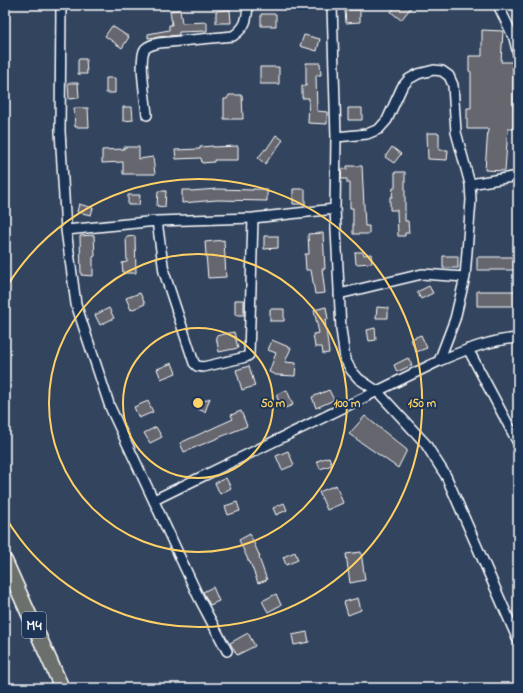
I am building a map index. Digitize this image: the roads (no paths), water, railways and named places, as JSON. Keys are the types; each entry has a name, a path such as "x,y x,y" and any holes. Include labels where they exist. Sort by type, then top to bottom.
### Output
{"main road":[{"name":"M4","path":"5,561 62,688"}],"street":[{"path":"61,5 60,131 66,230 76,304 110,407 198,598 227,651"},
{"path":"147,115 142,63 143,53 146,48 159,43 233,36 241,30 245,23 248,5"},
{"path":"332,5 339,294 341,329 345,359 350,370 359,379 377,391 425,443 446,476 518,640"},
{"path":"498,5 514,38 518,54"},
{"path":"336,136 367,134 379,129 387,120 402,87 409,79 418,74 434,70 442,71 449,76 453,85 456,132 470,184 471,200 465,278 456,319 439,361"},
{"path":"470,184 518,176"},
{"path":"66,230 157,221 253,218 336,209"},
{"path":"157,221 164,272 194,363 203,367 246,357 250,352 253,218"},
{"path":"339,294 422,274 465,278"},
{"path":"154,500 439,361 468,349 502,339 518,338"},
{"path":"468,349 518,443"}]}
